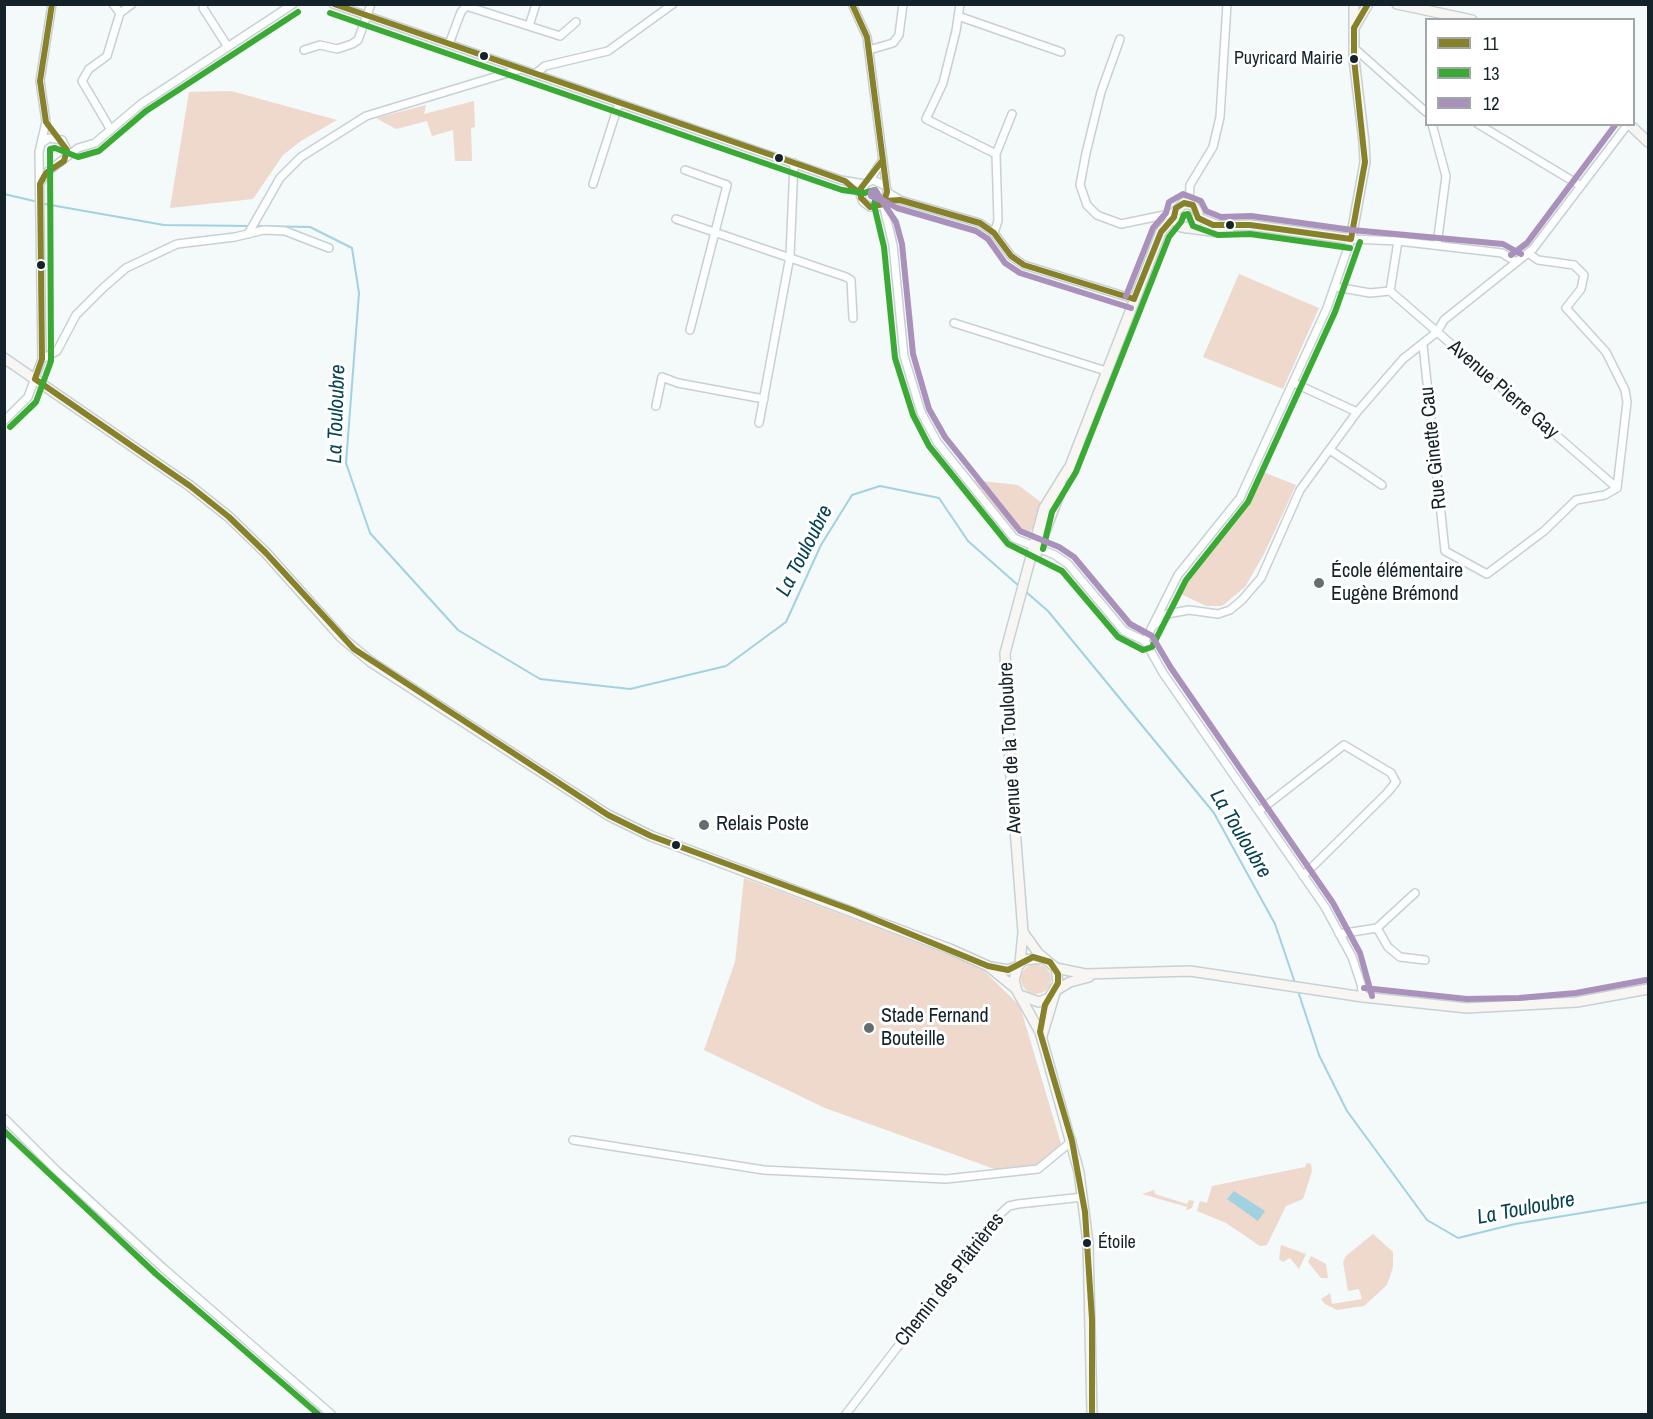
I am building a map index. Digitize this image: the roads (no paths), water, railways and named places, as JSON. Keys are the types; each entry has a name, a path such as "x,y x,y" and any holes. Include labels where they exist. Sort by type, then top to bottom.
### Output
{"main road":[{"path":"1198,218 1219,226 1240,225 1351,240 1365,162 1353,47 1355,4 1367,5 1354,28"},
{"path":"1397,4 1463,18"},
{"path":"1631,126 1648,142"},
{"path":"1182,227 1196,223 1198,218 1196,209 1189,204 1179,205 1174,215 1182,227 1218,232 1240,225"},
{"name":"Avenue de la Touloubre","path":"1019,965 1023,932 1010,764 1005,652 1018,598 1037,548 1044,508 1068,469 1161,232 1174,215"},
{"name":"Avenue de la Touloubre","path":"1157,243 1182,227"},
{"path":"4,358 190,486 229,517 266,552 341,637 363,656 608,815 651,836 852,910 988,966 1008,970 1032,957 1042,958"},
{"path":"1023,932 1042,958 1056,968 1068,972 1106,974 1190,971 1363,997 1467,1008 1577,1002 1647,990"},
{"path":"1019,965 1014,980 1041,1034 1079,1172 1092,1319 1092,1414"},
{"path":"988,966 1030,1001 1039,1002 1083,978 1106,974"},
{"path":"1041,1034 1042,1015 1058,984 1056,968"}],"street":[{"path":"4,421 28,397 42,358 41,158 39,152 46,122 40,81 52,4"},
{"path":"113,4 120,13"},
{"path":"111,130 84,88 82,81 89,69 107,56 120,13 132,4"},
{"path":"204,4 203,8 228,47"},
{"path":"40,184 46,173 78,148 95,143 141,104 283,8 293,4"},
{"path":"333,4 845,181 878,181 900,200"},
{"path":"304,50 320,45 337,49 358,40 371,4"},
{"path":"529,26 536,4"},
{"path":"535,74 545,66 608,51 673,4"},
{"path":"852,4 867,37 886,188 885,218 893,245 902,347 921,412 952,463 1014,538 1068,564 1124,631 1145,641 1163,673 1325,907 1352,957 1363,997"},
{"path":"869,50 893,43 899,34 903,4"},
{"path":"960,4 943,83 926,119 996,154"},
{"path":"1189,204 1190,185 1213,147 1220,117 1227,4"},
{"path":"449,44 461,12 466,6 560,36 576,22"},
{"path":"958,16 1061,52"},
{"path":"1120,39 1101,92 1086,153 1080,185 1083,195 1087,205 1097,215 1120,224 1174,215"},
{"path":"1353,47 1425,110"},
{"path":"248,234 280,178 301,157 366,116 522,69"},
{"path":"592,184 619,103"},
{"path":"994,233 998,220 996,154 1012,114"},
{"path":"46,122 56,138 78,148"},
{"path":"1433,126 1446,176 1437,245"},
{"path":"1481,126 1581,186"},
{"path":"1152,627 1167,614 1189,610 1218,614 1230,610 1242,600 1261,578 1300,490 1358,412 1403,359 1437,332 1444,320 1528,253 1627,126"},
{"path":"43,142 56,138"},
{"path":"65,144 66,157"},
{"path":"41,158 45,162 56,165"},
{"path":"860,194 882,160"},
{"path":"759,423 790,256 794,163"},
{"path":"685,170 727,185 690,330"},
{"path":"845,181 860,194 866,205 875,207 885,218"},
{"path":"875,207 884,202 900,200 980,223 994,233 1011,256 1024,265 1134,299"},
{"path":"676,219 790,256 851,280 853,318"},
{"path":"42,358 57,351 76,315 126,268 177,244 264,230 285,231 329,248"},
{"path":"1145,641 1178,575 1240,498 1336,287 1351,240 1398,241 1502,253 1516,262"},
{"path":"1336,287 1370,292 1390,291 1398,241"},
{"path":"1528,253 1538,260 1574,265 1584,275 1581,289 1566,308 1605,352 1625,390 1627,402 1617,488"},
{"name":"Avenue Pierre Gay","path":"1390,291 1617,488"},
{"path":"954,323 1106,371"},
{"name":"Rue Ginette Cau","path":"1423,345 1445,551 1487,574 1544,531 1576,500 1605,495 1617,488"},
{"path":"656,406 662,377 678,383 764,399"},
{"path":"1294,383 1358,412"},
{"path":"1330,450 1382,485"},
{"path":"1259,811 1344,746 1391,773 1396,782 1387,793 1303,876"},
{"path":"1339,934 1377,928 1415,893"},
{"path":"1377,928 1388,947 1400,957 1425,960"},
{"path":"4,1118 55,1169 162,1267 331,1414"},
{"path":"573,1140 764,1170 946,1179 1038,1169 1072,1141"},
{"name":"Chemin des Plâtrières","path":"846,1414 998,1216 1009,1206 1082,1193"}],"water":[{"path":"1234,1191 1265,1211 1258,1221 1227,1199"}],"waterway":[{"name":"La Touloubre","path":"4,194 34,201"},
{"name":"La Touloubre","path":"45,204 164,225 250,226"},
{"name":"La Touloubre","path":"256,226 310,227 352,248 359,293 346,463 370,533 458,630 540,679 630,689 726,666 786,622 821,545 852,495 880,486 939,498 968,541 1019,586"},
{"name":"La Touloubre","path":"1025,591 1048,611 1214,813 1275,924 1295,983"},
{"name":"La Touloubre","path":"1298,991 1319,1055 1347,1111 1427,1220 1458,1238 1515,1224 1648,1202"}],"place":[{"name":"Puyricard Mairie","path":"1354,59"},
{"name":"École élémentaire Eugène Brémond","path":"1319,583"},
{"name":"Relais Poste","path":"704,825"},
{"name":"Stade Fernand Bouteille","path":"869,1028"},
{"name":"Étoile","path":"1087,1243"}]}
